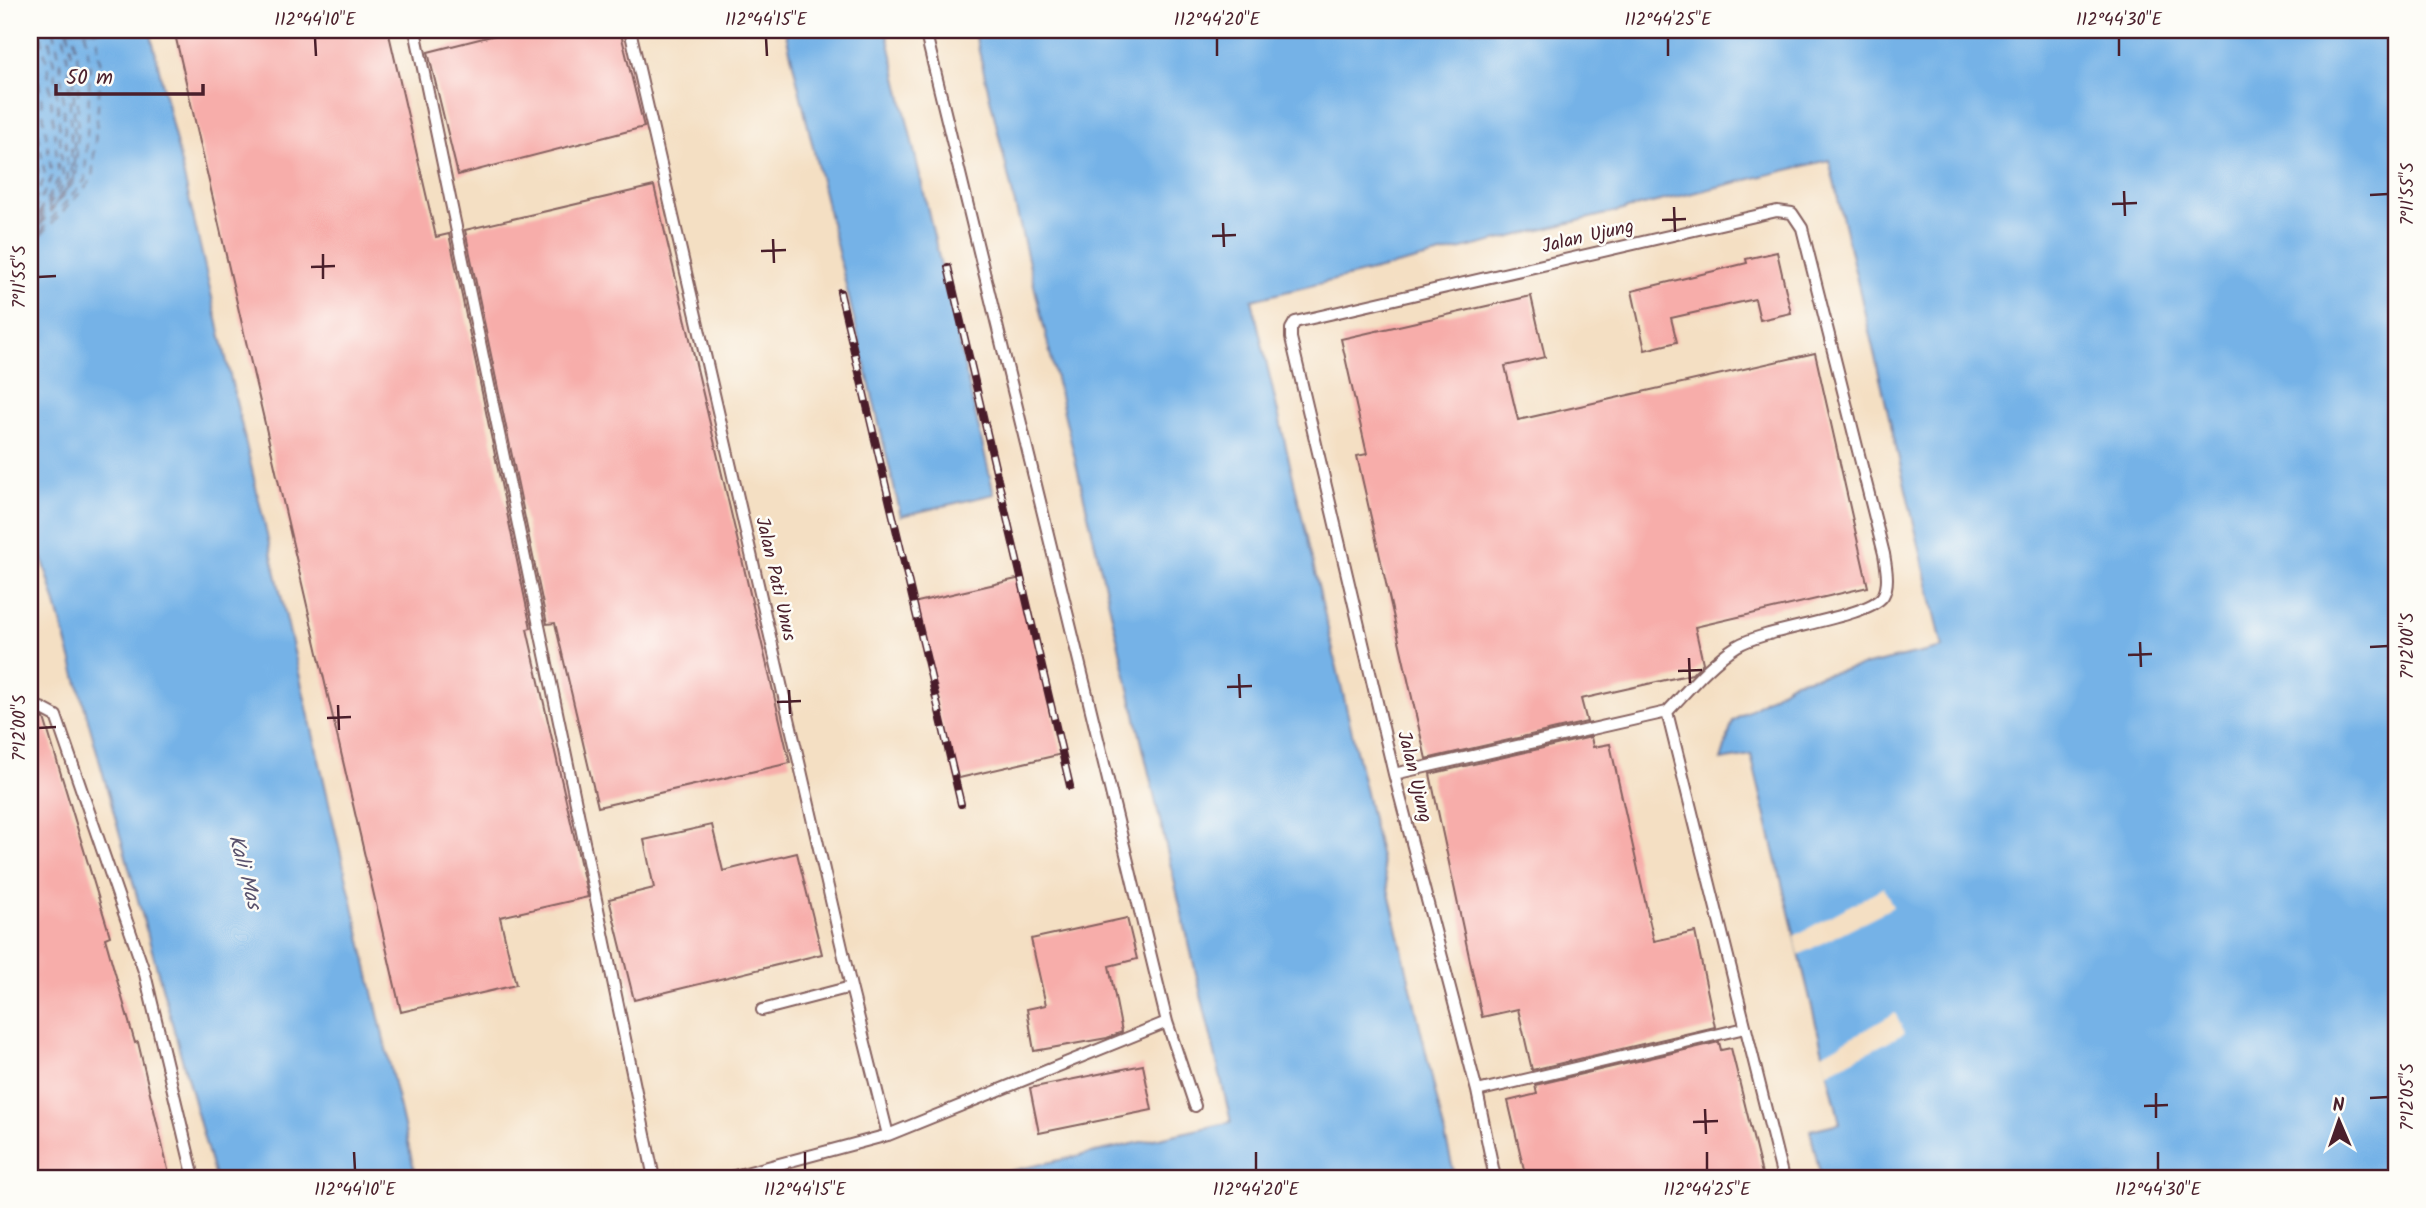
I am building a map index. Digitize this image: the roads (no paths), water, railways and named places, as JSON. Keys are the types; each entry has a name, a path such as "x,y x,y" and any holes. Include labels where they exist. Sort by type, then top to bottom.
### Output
{"lane":[{"path":"415,30 654,1178"},
{"name":"Jalan Pati Unus","path":"630,30 851,987 888,1135"},
{"path":"925,30 1167,1022 1195,1106"},
{"name":"Jalan Ujung","path":"1495,1178 1477,1091 1394,774 1291,338 1291,329 1295,322 1777,211 1792,213 1802,228 1884,554 1888,577 1884,594 1876,603 1859,610 1739,645 1707,671 1667,712"},
{"path":"30,710 41,708 56,716 145,974 194,1178"},
{"path":"1394,774 1667,712 1783,1178"},
{"path":"762,1010 851,987"},
{"path":"727,1178 888,1135 1167,1022"},
{"path":"1477,1091 1745,1028"}],"water":[{"name":"Kali Mas","path":"30,30 150,30 416,1178 215,1178 30,517"},
{"path":"785,30 886,30 994,494 901,516"},
{"path":"974,30 2396,30 2396,1178 1821,1178 1810,1130 1840,1123 1751,755 1721,760 1733,721 1795,681 1943,648 1829,160 1252,300 1455,1178 979,1178 1231,1122"}],"railway":[{"path":"948,267 1070,786"},
{"path":"840,292 961,804"}]}
